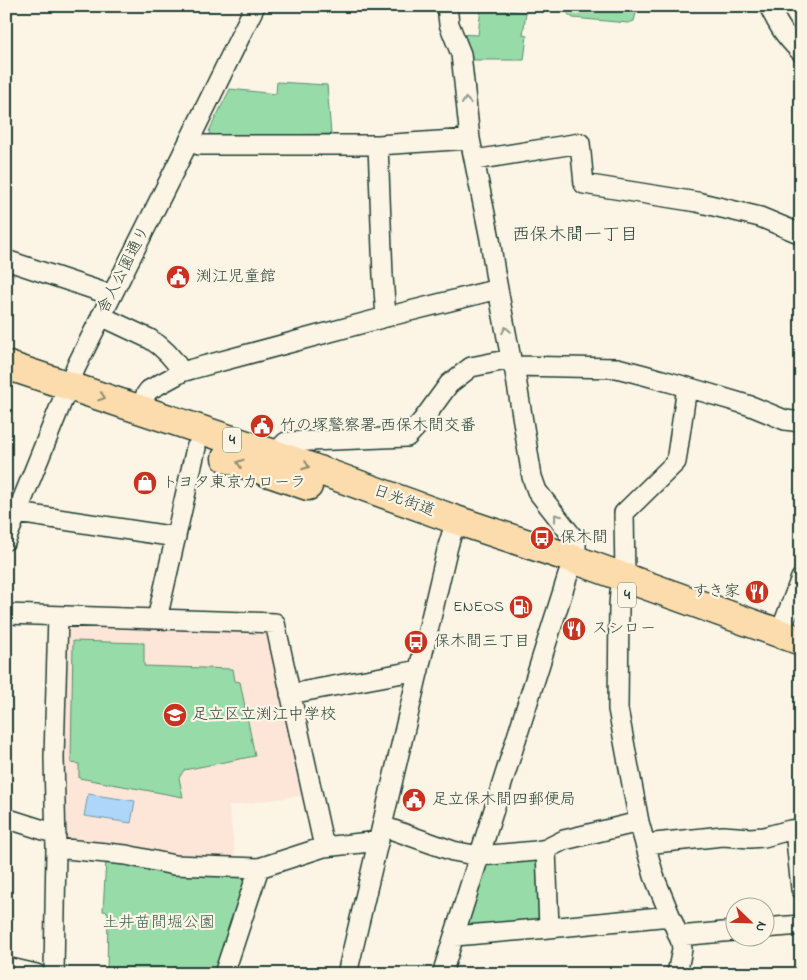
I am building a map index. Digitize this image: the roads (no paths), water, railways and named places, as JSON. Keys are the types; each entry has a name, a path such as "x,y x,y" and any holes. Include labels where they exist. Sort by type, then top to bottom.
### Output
{"highway":[{"name":"日光街道","path":"6,364 64,394 196,448 454,527 622,585 791,637"},
{"name":"日光街道","path":"6,384 140,410 277,455 454,527"},
{"name":"日光街道","path":"622,585 801,657"}],"street":[{"name":"舎人公園通り","path":"11,525 64,394 111,295 255,6"},
{"path":"442,974 576,548 576,541 537,491 532,476 470,138 461,54 449,24 447,6"},
{"path":"769,6 785,36 801,52"},
{"path":"189,141 199,145 378,145 470,138"},
{"path":"475,160 580,143 584,184 697,202 760,217 801,234"},
{"path":"378,145 386,317"},
{"path":"6,260 111,295"},
{"path":"140,410 149,390 182,372 498,289"},
{"path":"101,316 158,344 177,362 182,372"},
{"path":"277,455 286,442 407,437 422,421 449,384 471,368 512,362 617,368 751,406 785,420 801,422"},
{"path":"677,974 682,949 681,942 654,876 639,822 618,709 619,605 622,585 624,513 676,462 687,387"},
{"path":"157,619 196,448"},
{"path":"11,525 176,537"},
{"path":"347,974 454,527"},
{"path":"791,637 801,578"},
{"path":"6,614 274,623 324,847"},
{"path":"54,974 56,841 54,757 58,616"},
{"path":"290,694 419,670"},
{"path":"6,821 12,820 56,841 174,865 258,868 324,847 380,833 479,856 546,849 564,840 639,822"},
{"path":"645,844 723,836 764,837 798,829 801,890"},
{"path":"546,849 549,928"},
{"path":"224,974 258,868"},
{"path":"455,936 670,916"},
{"path":"774,927 801,925"},
{"path":"679,936 724,932"},
{"path":"6,967 36,974"}],"water":[{"path":"88,794 135,801 131,823 84,816"}],"place":[{"name":"渕江児童館","path":"178,277"},
{"name":"竹の塚警察署 西保木間交番","path":"262,426"},
{"name":"トヨタ東京カローラ","path":"145,483"},
{"name":"保木間","path":"542,538"},
{"name":"すき家","path":"757,592"},
{"name":"ENEOS","path":"521,607"},
{"name":"スシロー","path":"574,629"},
{"name":"保木間三丁目","path":"416,642"},
{"name":"足立区立渕江中学校","path":"175,715"},
{"name":"足立保木間四郵便局","path":"414,800"}],"district":[{"name":"西保木間一丁目","path":"575,236"}],"park label":[{"name":"土井苗間堀公園","path":"159,923"}]}
